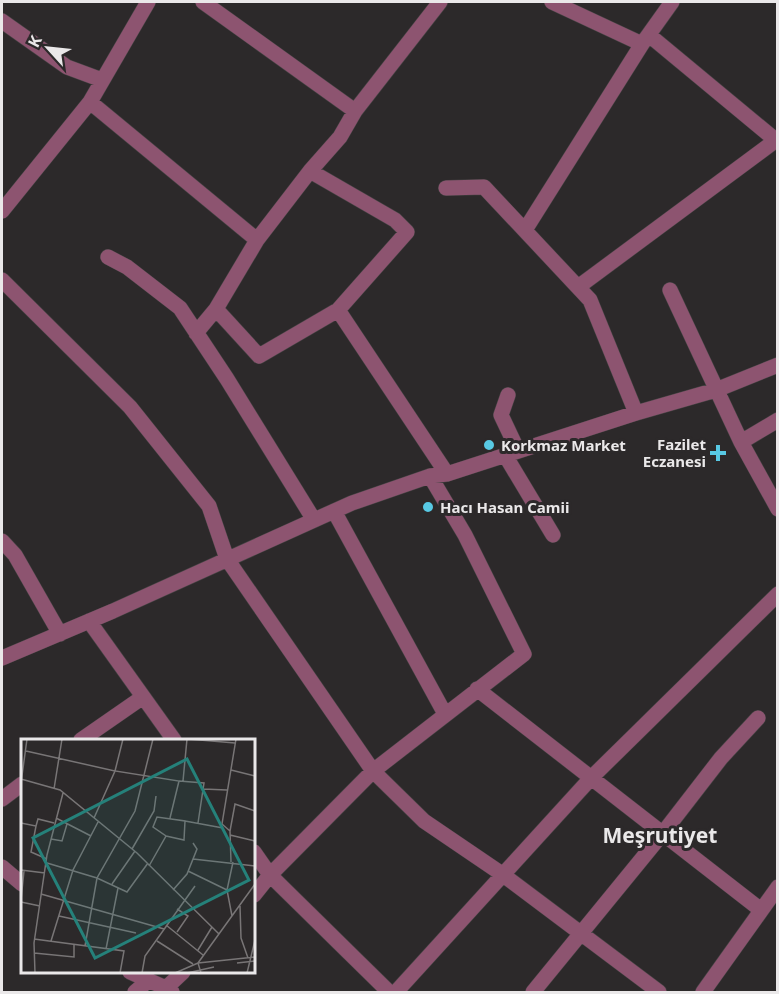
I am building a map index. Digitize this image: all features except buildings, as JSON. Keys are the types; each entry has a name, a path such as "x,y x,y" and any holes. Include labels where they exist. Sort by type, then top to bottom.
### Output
{"street":[{"path":"2,212 90,102 148,2"},
{"path":"203,2 355,111"},
{"path":"196,333 216,309 257,240 310,171 340,137 355,111 440,2"},
{"path":"552,2 645,40 776,142 578,287"},
{"path":"525,230 645,40 672,2"},
{"path":"2,21 67,67 102,80"},
{"path":"90,102 257,240"},
{"path":"216,309 259,356 338,310 407,232 395,220 310,171"},
{"path":"446,188 484,187 590,300 636,413"},
{"path":"108,257 127,267 180,308 314,520"},
{"path":"2,280 130,407 209,506 227,559 373,771 424,821 502,874 659,993"},
{"path":"670,290 741,442 777,509"},
{"path":"338,310 447,474"},
{"path":"2,658 334,511 430,476 447,474 636,413 716,390 777,365"},
{"path":"508,395 501,415 512,453 554,535"},
{"path":"741,442 777,420"},
{"path":"255,894 270,875 373,771 524,654 465,535 430,476"},
{"path":"334,511 446,714"},
{"path":"2,541 15,555 60,634"},
{"path":"396,993 592,777 777,594"},
{"path":"89,621 173,739"},
{"path":"477,689 761,910"},
{"path":"84,739 143,697"},
{"path":"533,993 721,758 758,718"},
{"path":"2,799 21,786"},
{"path":"255,853 270,875 389,993"},
{"path":"2,867 21,883"},
{"path":"703,993 777,887"},
{"path":"132,973 169,990 182,973"},
{"path":"135,993 148,980"}],"place":[{"name":"Korkmaz Market","path":"489,445"},
{"name":"Fazilet Eczanesi","path":"718,453"},
{"name":"Hacı Hasan Camii","path":"428,507"}],"district":[{"name":"Meşrutiyet","path":"660,835"}]}
